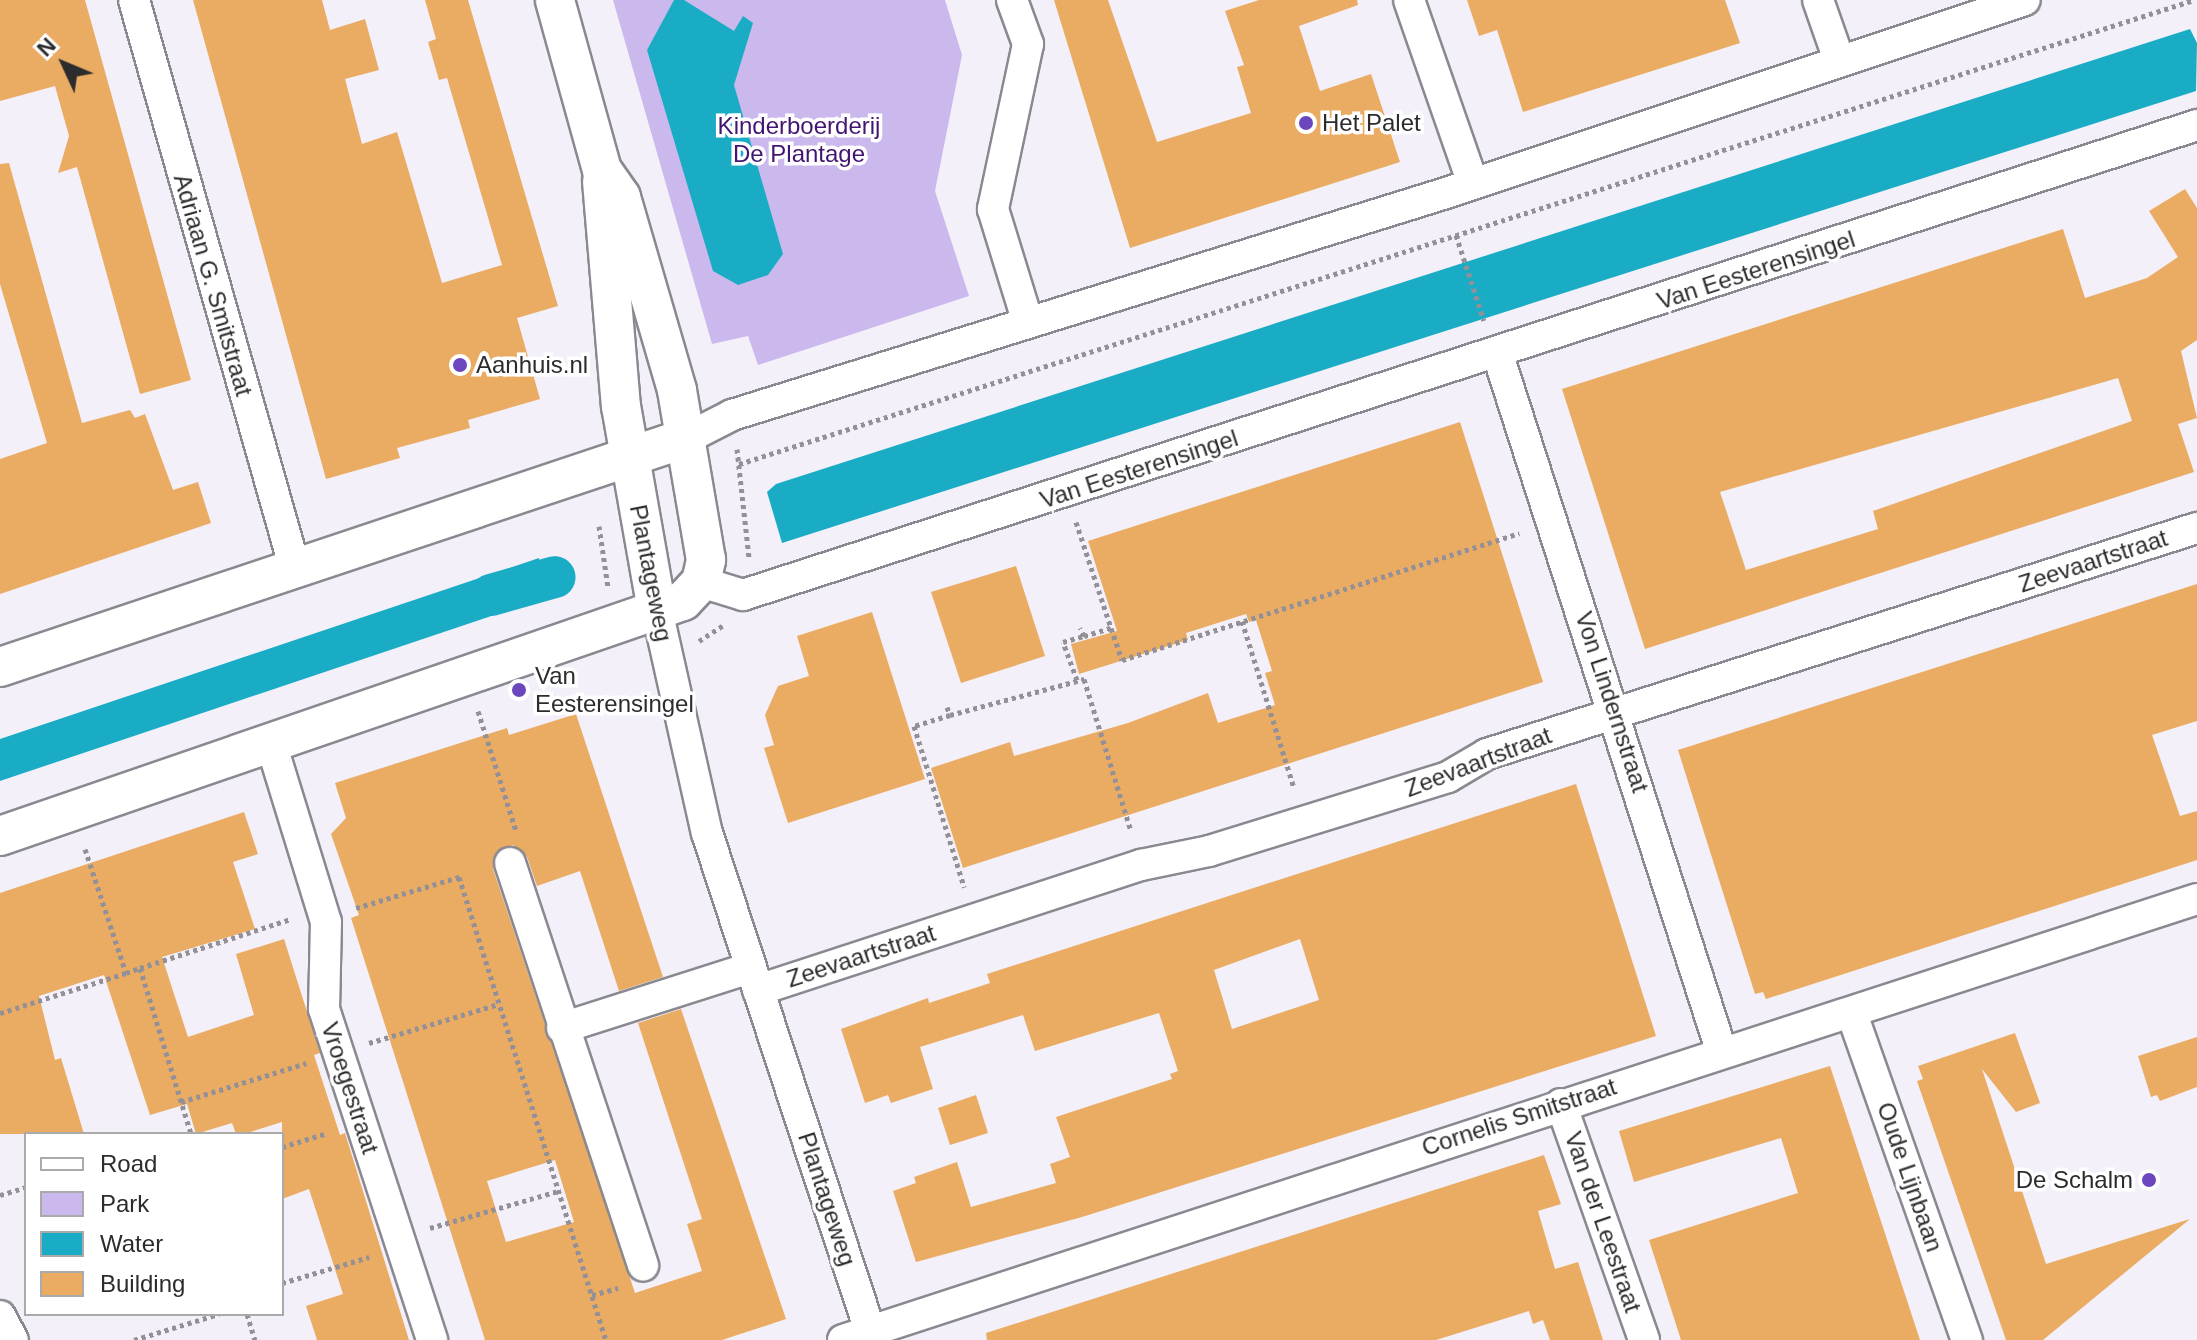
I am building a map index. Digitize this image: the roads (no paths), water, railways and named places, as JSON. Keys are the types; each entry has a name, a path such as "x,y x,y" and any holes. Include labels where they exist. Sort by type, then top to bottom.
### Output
{"street":[{"name":"Adriaan G. Smitstraat","path":"134,0 295,569"},
{"name":"Plantageweg","path":"555,0 602,170 600,202 630,458 657,610 707,833 862,1337"},
{"path":"1012,0 1028,44 993,209 1028,323"},
{"path":"1409,0 1472,181"},
{"path":"1818,0 1839,60"},
{"path":"0,667 630,458 689,437 732,415 1472,181 2025,0"},
{"name":"Van Eesterensingel","path":"701,582 743,595 1498,355 2197,125"},
{"name":"Plantageweg","path":"602,170 621,197 689,437 706,560 701,582"},
{"name":"Von Lindernstraat","path":"1498,355 1616,713 1721,1050"},
{"name":"Zeevaartstraat","path":"754,979 974,919 1141,865 1305,821 1448,777 1487,754 2197,528"},
{"path":"0,836 270,740 683,601 701,582"},
{"name":"Vroegestraat","path":"270,740 323,913 324,1009 432,1340"},
{"path":"510,863 643,1266"},
{"name":"Cornelis Smitstraat","path":"862,1337 1721,1050 1852,1014 2197,899"},
{"path":"562,1028 754,979"},
{"name":"Oude Lijnbaan","path":"1852,1014 1967,1340"},
{"name":"Van der Leestraat","path":"1561,1104 1644,1340"},
{"path":"0,1316 13,1340"}],"water":[{"path":"674,0 684,0 734,31 743,16 753,23 734,85 783,254 768,275 738,285 713,271 647,50"},
{"path":"2190,29 2197,43 2196,91 782,543 767,492 776,484"},
{"path":"539,558 545,598 0,781 0,739"}],"waterway":[{"path":"491,595 555,577"}],"place":[{"name":"Het Palet","path":"1306,123"},
{"name":"Aanhuis.nl","path":"460,365"},
{"name":"Van Eesterensingel","path":"519,690"},
{"name":"De Schalm","path":"2149,1180"}],"park label":[{"name":"Kinderboerderij De Plantage","path":"799,140"}]}
